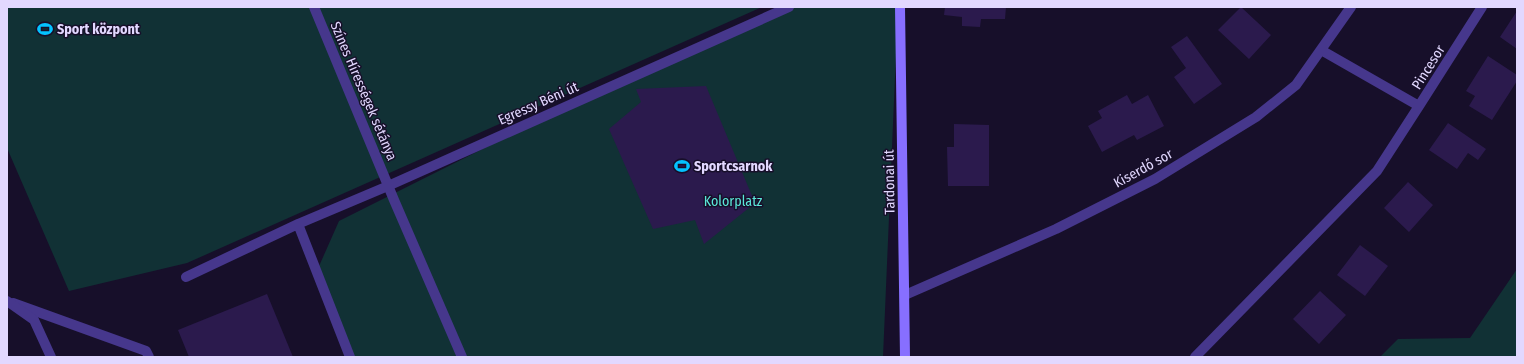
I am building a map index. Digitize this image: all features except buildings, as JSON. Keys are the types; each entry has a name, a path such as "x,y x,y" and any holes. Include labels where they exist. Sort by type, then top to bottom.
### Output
{"street":[{"name":"Színes Hírességek sétánya","path":"314,7 388,186 462,357"},
{"name":"Egressy Béni út","path":"186,277 298,224 388,186 788,7"},
{"name":"Tardonai út","path":"900,7 905,357"},
{"name":"Kiserdő sor","path":"904,295 1056,229 1154,179 1256,117 1296,85 1351,7"},
{"name":"Pincesor","path":"1321,50 1420,106 1482,7"},
{"path":"1195,357 1377,171 1420,106"},
{"path":"298,224 350,357"},
{"path":"7,301 34,320 51,357"},
{"path":"7,301 146,350 149,357"}],"green space":[{"path":"7,7 762,7 187,263 69,291 7,148"},
{"name":"Kolorplatz","path":"788,7 898,7 883,357 350,357 316,273 339,221 596,92"},
{"path":"1517,269 1517,357 1380,357 1398,339 1470,338"}],"place":[{"name":"Sport központ","path":"45,29"},
{"name":"Sportcsarnok","path":"682,166"}]}
